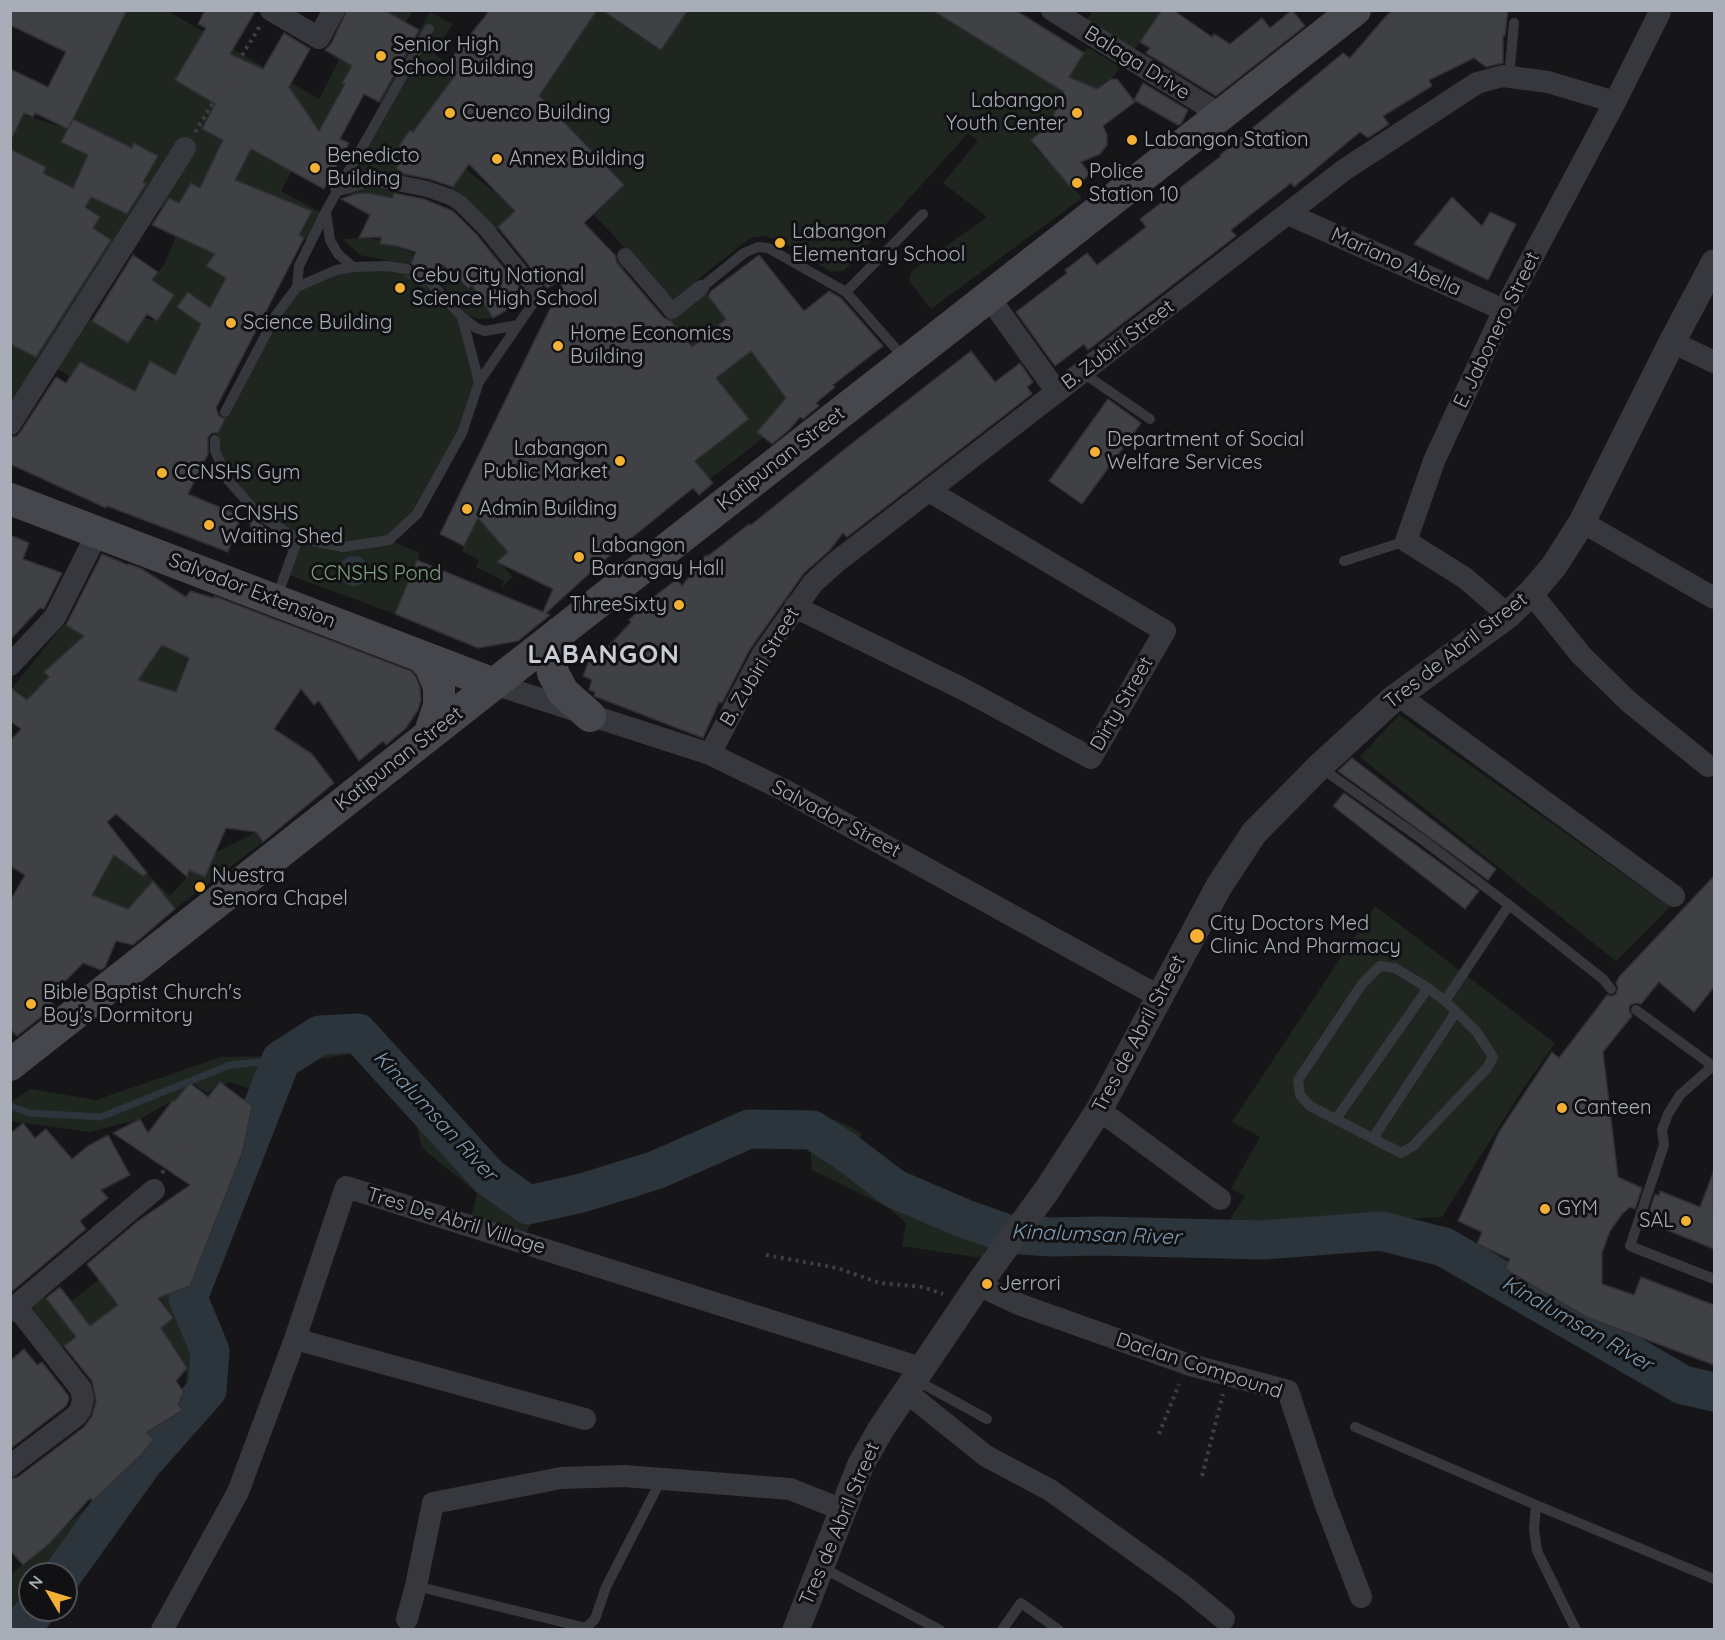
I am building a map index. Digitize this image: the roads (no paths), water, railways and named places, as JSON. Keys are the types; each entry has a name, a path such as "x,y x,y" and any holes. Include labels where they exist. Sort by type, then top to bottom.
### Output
{"main road":[{"name":"Katipunan Street","path":"10,1065 1355,10"},
{"name":"Salvador Extension","path":"10,498 494,684"},
{"path":"560,632 551,660 553,673 563,692 590,716"},
{"path":"421,656 431,667 439,687 439,706 429,735"}],"street":[{"path":"267,15 319,38 334,10"},
{"name":"Balaga Drive","path":"1052,10 1221,115"},
{"name":"E. Jabonero Street","path":"1406,541 1434,461 1504,310 1615,102 1660,12"},
{"name":"B. Zubiri Street","path":"710,754 758,663 813,583 835,563 1344,170 1477,83 1503,76 1548,82 1615,102"},
{"path":"10,424 185,148"},
{"path":"338,188 364,180 383,180 411,185 450,197 460,203 485,228 538,296"},
{"name":"Mariano Abella","path":"1288,214 1504,310"},
{"path":"625,256 672,311 701,288"},
{"name":"Tres de Abril Street","path":"796,1629 861,1464 881,1429 1002,1250 1047,1190 1099,1110 1219,886 1254,833 1319,767 1398,695 1508,615 1554,566 1582,522 1671,342 1714,263"},
{"path":"988,297 1057,392"},
{"path":"1671,342 1714,362"},
{"name":"Dirty Street","path":"795,607 963,689 1091,758 1164,631 929,490"},
{"path":"1582,522 1714,598"},
{"path":"10,665 56,617 98,532"},
{"path":"1406,541 1465,578 1508,615"},
{"path":"1531,593 1581,655 1628,701 1708,766"},
{"name":"Salvador Street","path":"494,684 710,754 784,790 1160,997"},
{"path":"1398,695 1674,896"},
{"path":"1099,1110 1220,1199"},
{"name":"Tres De Abril Village","path":"162,1629 238,1492 295,1339 346,1187 914,1379"},
{"path":"10,1466 76,1416 81,1409 83,1399 81,1389 14,1309 154,1190"},
{"name":"Daclan Compound","path":"972,1294 1021,1305 1187,1364 1288,1391 1324,1500 1361,1597"},
{"path":"295,1339 585,1419"},
{"path":"914,1379 986,1456 1050,1490 1185,1587 1224,1619"},
{"path":"407,1619 433,1503 561,1478 624,1476 790,1489 843,1510"}],"lane":[{"path":"1509,77 1515,23"},
{"path":"297,287 299,266 326,211 429,29"},
{"path":"326,211 330,240 338,254 353,267"},
{"path":"846,292 923,214"},
{"path":"701,288 744,253 758,247 768,248 846,292 906,361"},
{"path":"225,412 276,315 297,287 336,270 353,267 387,266 407,269"},
{"path":"431,283 462,317 476,328 485,331 518,325"},
{"path":"215,440 215,451 228,480 259,515 298,538 343,547 389,540 417,514 422,506 462,433 479,382 538,296"},
{"path":"462,317 479,382"},
{"path":"1083,373 1150,419"},
{"path":"276,600 298,538"},
{"path":"1344,561 1406,541"},
{"path":"1319,767 1423,840 1509,905 1603,979 1611,989"},
{"path":"1445,1000 1509,905"},
{"path":"1380,966 1395,968 1428,988 1445,1000 1476,1031 1493,1057 1487,1068 1413,1146 1401,1153 1310,1106 1300,1095 1298,1080 1362,984 1380,966"},
{"path":"1336,1119 1428,988"},
{"path":"1636,1010 1714,1065 1680,1095 1668,1114 1662,1130 1664,1145 1630,1246 1714,1279"},
{"path":"1373,1138 1456,1012"},
{"path":"914,1379 987,1419"},
{"path":"1355,1427 1714,1579"},
{"path":"416,1586 586,1628 595,1619 606,1587 662,1478"},
{"path":"1536,1505 1534,1528 1537,1551 1576,1629"},
{"path":"820,1566 940,1629"},
{"path":"1002,1629 1021,1603 1059,1629"}],"waterway":[{"name":"Kinalumsan River","path":"72,1562 144,1461 207,1390 210,1351 188,1298 281,1060 320,1035 358,1033 489,1177 528,1205 582,1193 656,1170 749,1129 812,1130 845,1151 895,1189 1008,1234 1051,1237 1262,1240 1381,1231 1444,1247 1683,1385 1714,1392"},
{"path":"10,1106 29,1113 101,1117 230,1065 281,1060"},
{"name":"Kinalumsan River","path":"14,1630 25,1622"}],"place":[{"name":"Senior High School Building","path":"381,56"},
{"name":"Cuenco Building","path":"450,113"},
{"name":"Labangon Youth Center","path":"1077,113"},
{"name":"Labangon Station","path":"1132,140"},
{"name":"Annex Building","path":"497,159"},
{"name":"Benedicto Building","path":"315,168"},
{"name":"Police Station 10","path":"1077,183"},
{"name":"Labangon Elementary School","path":"780,243"},
{"name":"Cebu City National Science High School","path":"400,288"},
{"name":"Science Building","path":"231,323"},
{"name":"Home Economics Building","path":"558,346"},
{"name":"Department of Social Welfare Services","path":"1095,452"},
{"name":"Labangon Public Market","path":"620,461"},
{"name":"CCNSHS Gym","path":"162,473"},
{"name":"Admin Building","path":"467,509"},
{"name":"CCNSHS Waiting Shed","path":"209,525"},
{"name":"Labangon Barangay Hall","path":"579,557"},
{"name":"ThreeSixty","path":"679,605"},
{"name":"Nuestra Senora Chapel","path":"200,887"},
{"name":"City Doctors Med Clinic And Pharmacy","path":"1197,936"},
{"name":"Bible Baptist Church's Boy's Dormitory","path":"31,1004"},
{"name":"Canteen","path":"1562,1108"},
{"name":"GYM","path":"1545,1209"},
{"name":"SAL","path":"1686,1221"},
{"name":"Jerrori","path":"987,1284"}],"district":[{"name":"LABANGON","path":"604,655"}],"park label":[{"name":"CCNSHS Pond","path":"376,574"}]}
